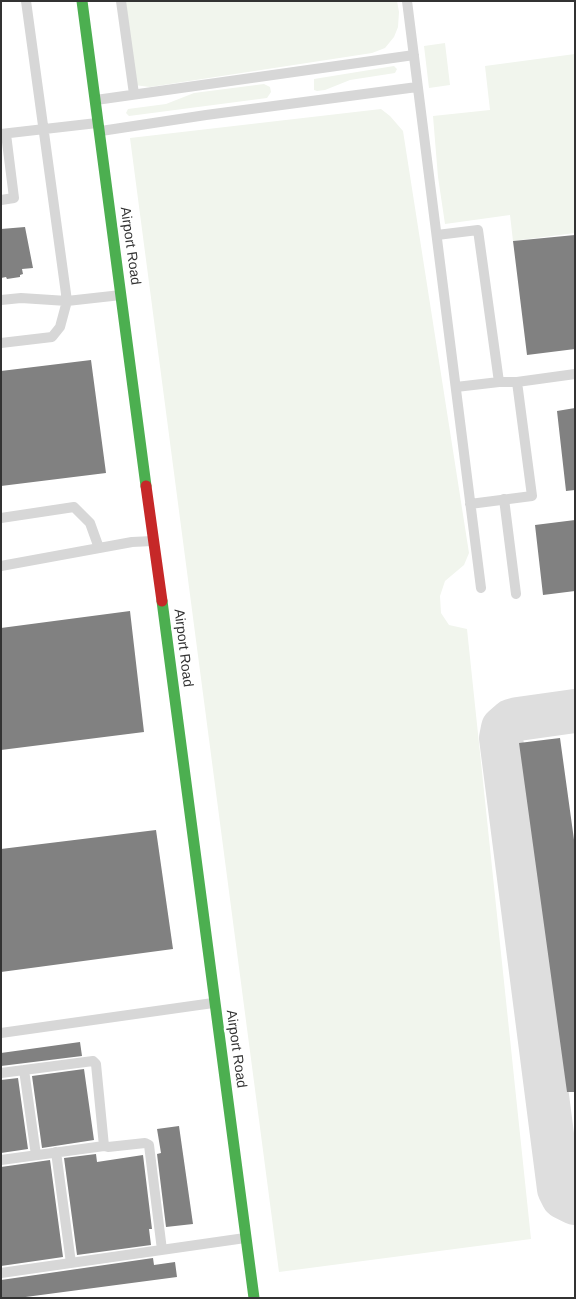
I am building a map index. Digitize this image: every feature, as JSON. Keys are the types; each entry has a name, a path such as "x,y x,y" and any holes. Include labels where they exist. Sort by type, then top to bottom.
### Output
{"street":[{"name":"Airport Road","path":"82,1 254,1298"}],"lane":[{"path":"1,343 52,337 60,327 67,301 26,1"},
{"path":"122,1 134,94"},
{"path":"407,1 481,588"},
{"path":"96,100 414,55"},
{"path":"1,200 14,198 4,134 44,129 99,127 206,115 418,87"},
{"path":"436,235 478,230 499,382"},
{"path":"1,300 21,298 67,301 122,295"},
{"path":"456,387 517,382 575,374"},
{"path":"470,504 532,496 517,382"},
{"path":"504,499 516,594"},
{"path":"1,518 74,506 90,523 99,548"},
{"path":"1,566 132,542 154,541"},
{"path":"1,1033 215,1002"},
{"path":"1,1073 92,1061 96,1064 104,1146"},
{"path":"24,1070 36,1155"},
{"path":"1,1160 104,1146 145,1143 149,1145 162,1250"},
{"path":"56,1152 72,1263"},
{"path":"1,1274 246,1238"}],"shaded area":[{"path":"122,1 397,1 399,12 398,27 394,37 385,48 372,53 150,87 134,85"},
{"path":"445,43 450,85 429,88 424,46"},
{"path":"575,54 575,233 513,241 510,215 445,224 438,177 433,116 490,110 485,66"},
{"path":"394,66 397,69 395,73 350,80 325,90 314,90 314,79"},
{"path":"264,84 270,87 271,92 267,98 129,116 126,113 128,109 166,104 194,93"},
{"path":"381,109 403,131 469,553 464,565 445,581 440,596 441,613 449,625 467,629 531,1239 279,1272 130,138"}],"building":[{"path":"25,227 33,268 22,269 23,274 20,277 1,278 1,229"},
{"path":"575,235 575,349 527,355 513,241"},
{"path":"91,360 106,473 1,486 1,371"},
{"path":"575,408 575,490 566,491 557,411"},
{"path":"575,520 575,591 543,595 535,525"},
{"path":"130,611 144,732 1,750 1,628"},
{"path":"560,738 575,847 575,1092 567,1092 519,743"},
{"path":"156,830 173,949 1,972 1,849"},
{"path":"80,1042 82,1056 1,1066 1,1053"},
{"path":"84,1069 94,1140 42,1148 32,1076"},
{"path":"18,1078 28,1149 1,1153 1,1080"},
{"path":"179,1126 193,1224 166,1227 157,1154 161,1153 157,1129"},
{"path":"96,1154 97,1162 143,1155 152,1229 149,1229 151,1245 77,1255 64,1158"},
{"path":"50,1160 63,1257 1,1266 1,1167"},
{"path":"153,1258 154,1265 175,1262 177,1277 18,1298 1,1298 1,1280"}],"taxiway":[{"path":"575,711 511,721 503,728 501,738 559,1189 563,1197 575,1203"}],"traffic: fast":[{"path":"82,1 146,486"},
{"path":"162,601 254,1298"}],"traffic: jam":[{"path":"146,486 162,601"}]}
